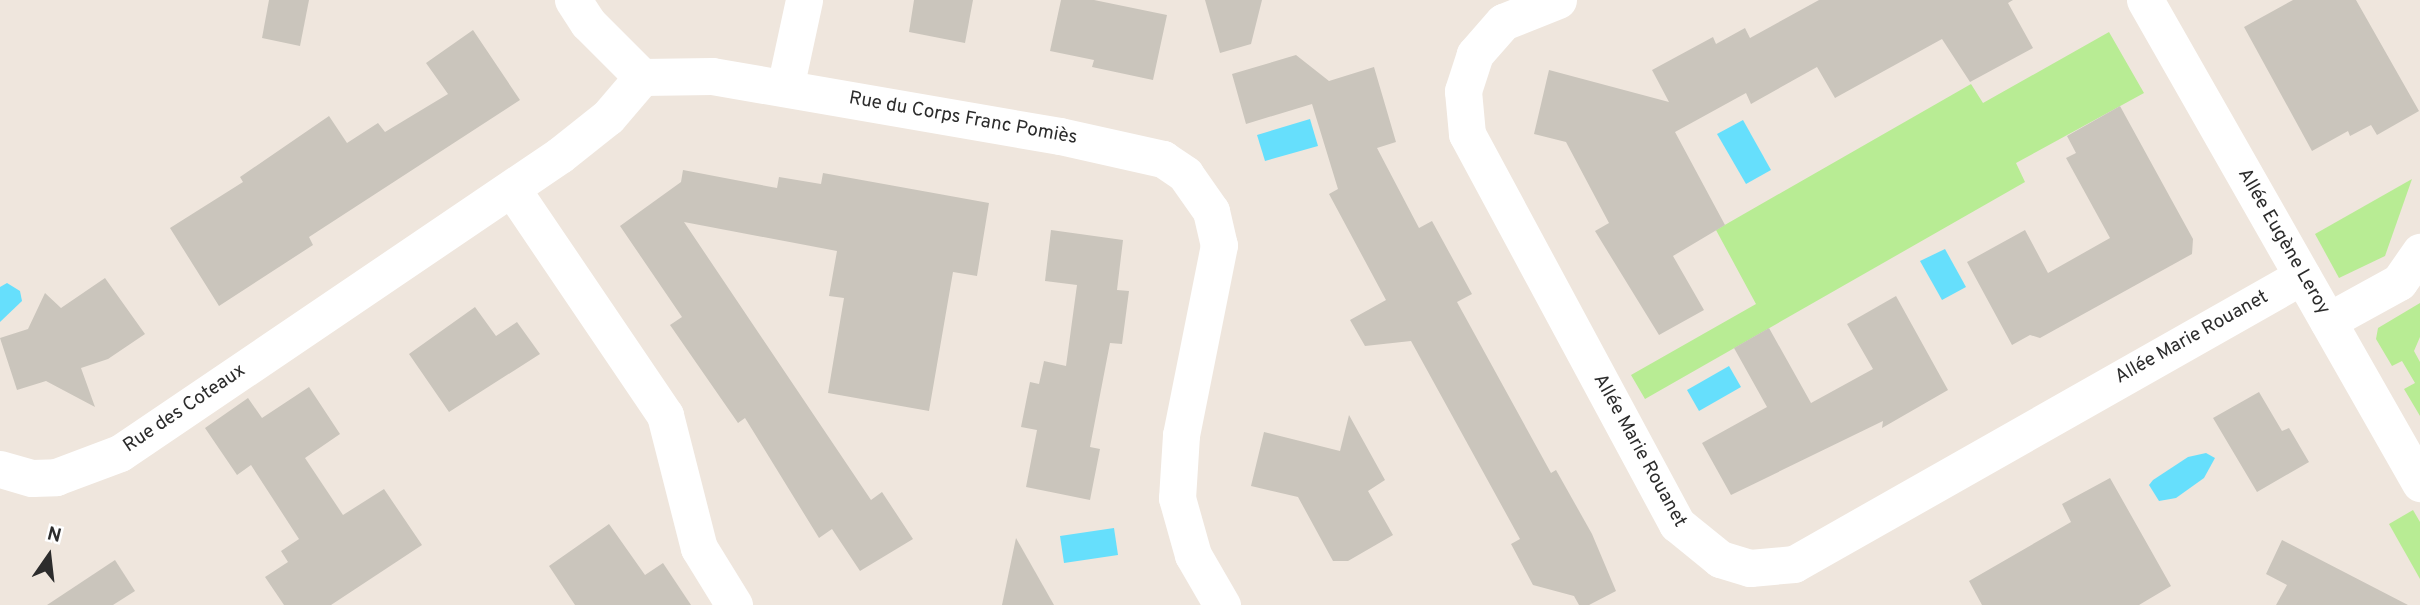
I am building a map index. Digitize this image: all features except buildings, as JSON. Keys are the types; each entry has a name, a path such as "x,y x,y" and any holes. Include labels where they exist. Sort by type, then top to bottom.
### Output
{"street":[{"path":"573,0 588,23 642,77 608,117 512,189 665,415 699,548 734,605"},
{"path":"785,88 804,0"},
{"name":"Allée Marie Rouanet","path":"1559,0 1503,22 1475,54 1463,91 1467,134 1677,524 1708,552 1727,561 1750,568 1794,564 2302,276"},
{"name":"Allée Eugène Leroy","path":"2145,0 2420,484"},
{"name":"Rue du Corps Franc Pomiès","path":"642,77 712,76 785,88 1149,154 1175,166 1201,191 1215,223 1219,246 1181,435 1176,479 1185,534 1222,605"},
{"name":"Rue des Coteaux","path":"0,469 32,478 56,477 98,465 512,189"},
{"path":"2328,321 2399,282 2420,252"}],"green space":[{"path":"2109,32 2144,93 2016,163 2025,182 1645,399 1631,375 1756,304 1716,230 1971,84 1983,103"},
{"path":"2412,179 2385,256 2339,278 2315,234"},
{"path":"2420,303 2420,337 2414,351 2420,362 2420,416 2404,389 2415,383 2402,361 2392,366 2376,339 2378,328"},
{"path":"2413,510 2420,522 2420,579 2389,524"}],"water":[{"path":"1310,119 1318,146 1265,161 1257,135"},
{"path":"1743,120 1771,170 1746,184 1717,134"},
{"path":"1945,249 1966,287 1942,300 1920,261"},
{"path":"7,283 20,291 22,301 0,322 0,287"},
{"path":"1729,366 1741,387 1699,411 1687,390"},
{"path":"2206,453 2215,458 2204,478 2176,498 2159,501 2149,485 2153,480 2188,457"},
{"path":"1114,528 1118,555 1064,563 1060,536"}]}
